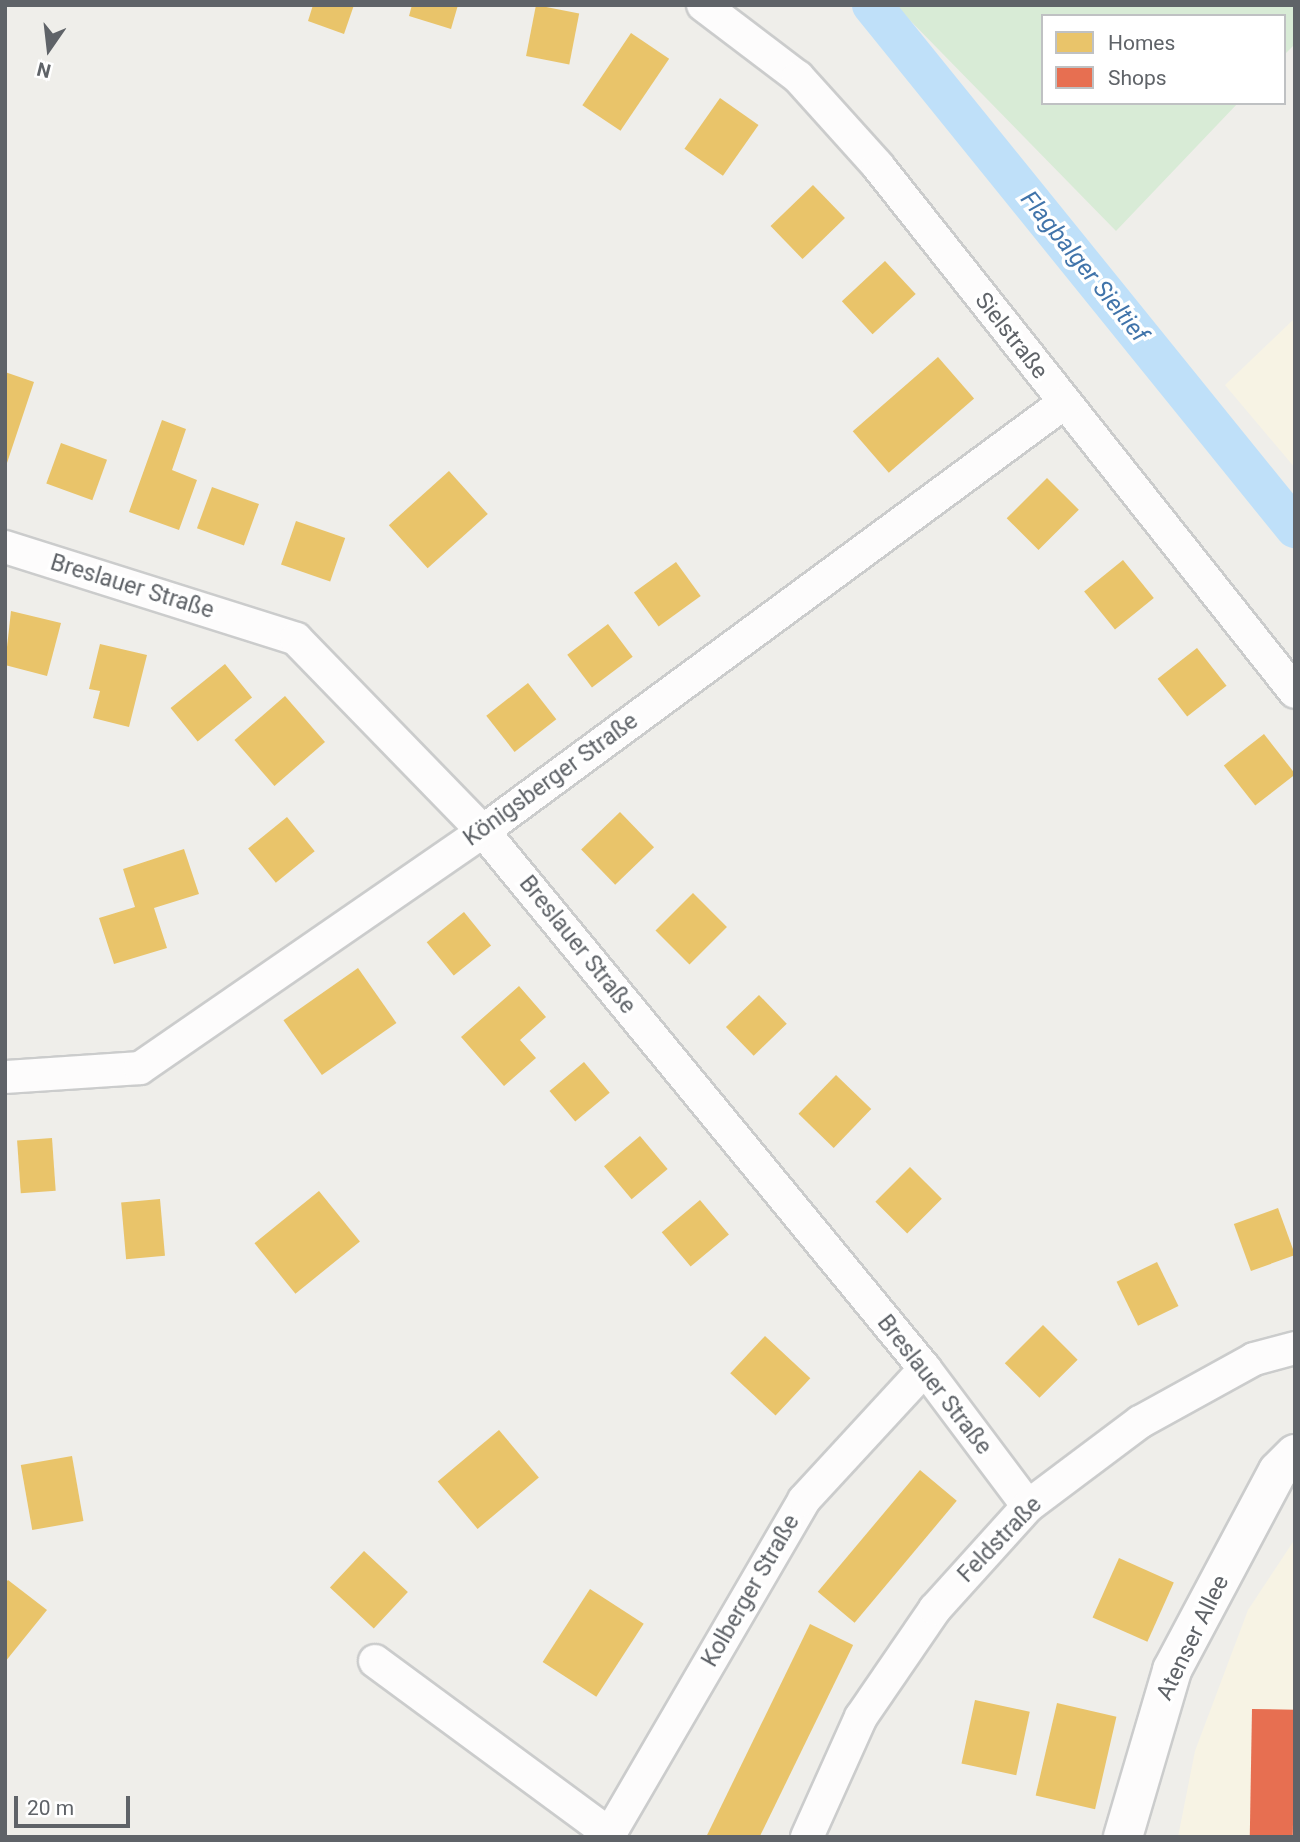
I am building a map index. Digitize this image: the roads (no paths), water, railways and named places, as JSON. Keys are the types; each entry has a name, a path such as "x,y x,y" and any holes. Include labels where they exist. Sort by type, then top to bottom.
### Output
{"street":[{"name":"Sielstraße","path":"703,5 807,86 878,166 1295,692"},
{"name":"Königsberger Straße","path":"5,1077 140,1068 483,831 1064,403"},
{"name":"Breslauer Straße","path":"5,547 296,639 483,831 925,1369 1028,1506"},
{"name":"Feldstraße","path":"807,1837 861,1717 935,1609 1028,1506 1140,1422 1254,1359 1295,1348"},
{"name":"Kolberger Straße","path":"609,1835 804,1500 925,1369"},
{"name":"Atenser Allee","path":"1123,1837 1172,1670 1278,1471 1295,1454"},
{"path":"375,1661 609,1835"}],"waterway":[{"name":"Flagbalger Sieltief","path":"872,5 1295,528"}]}
